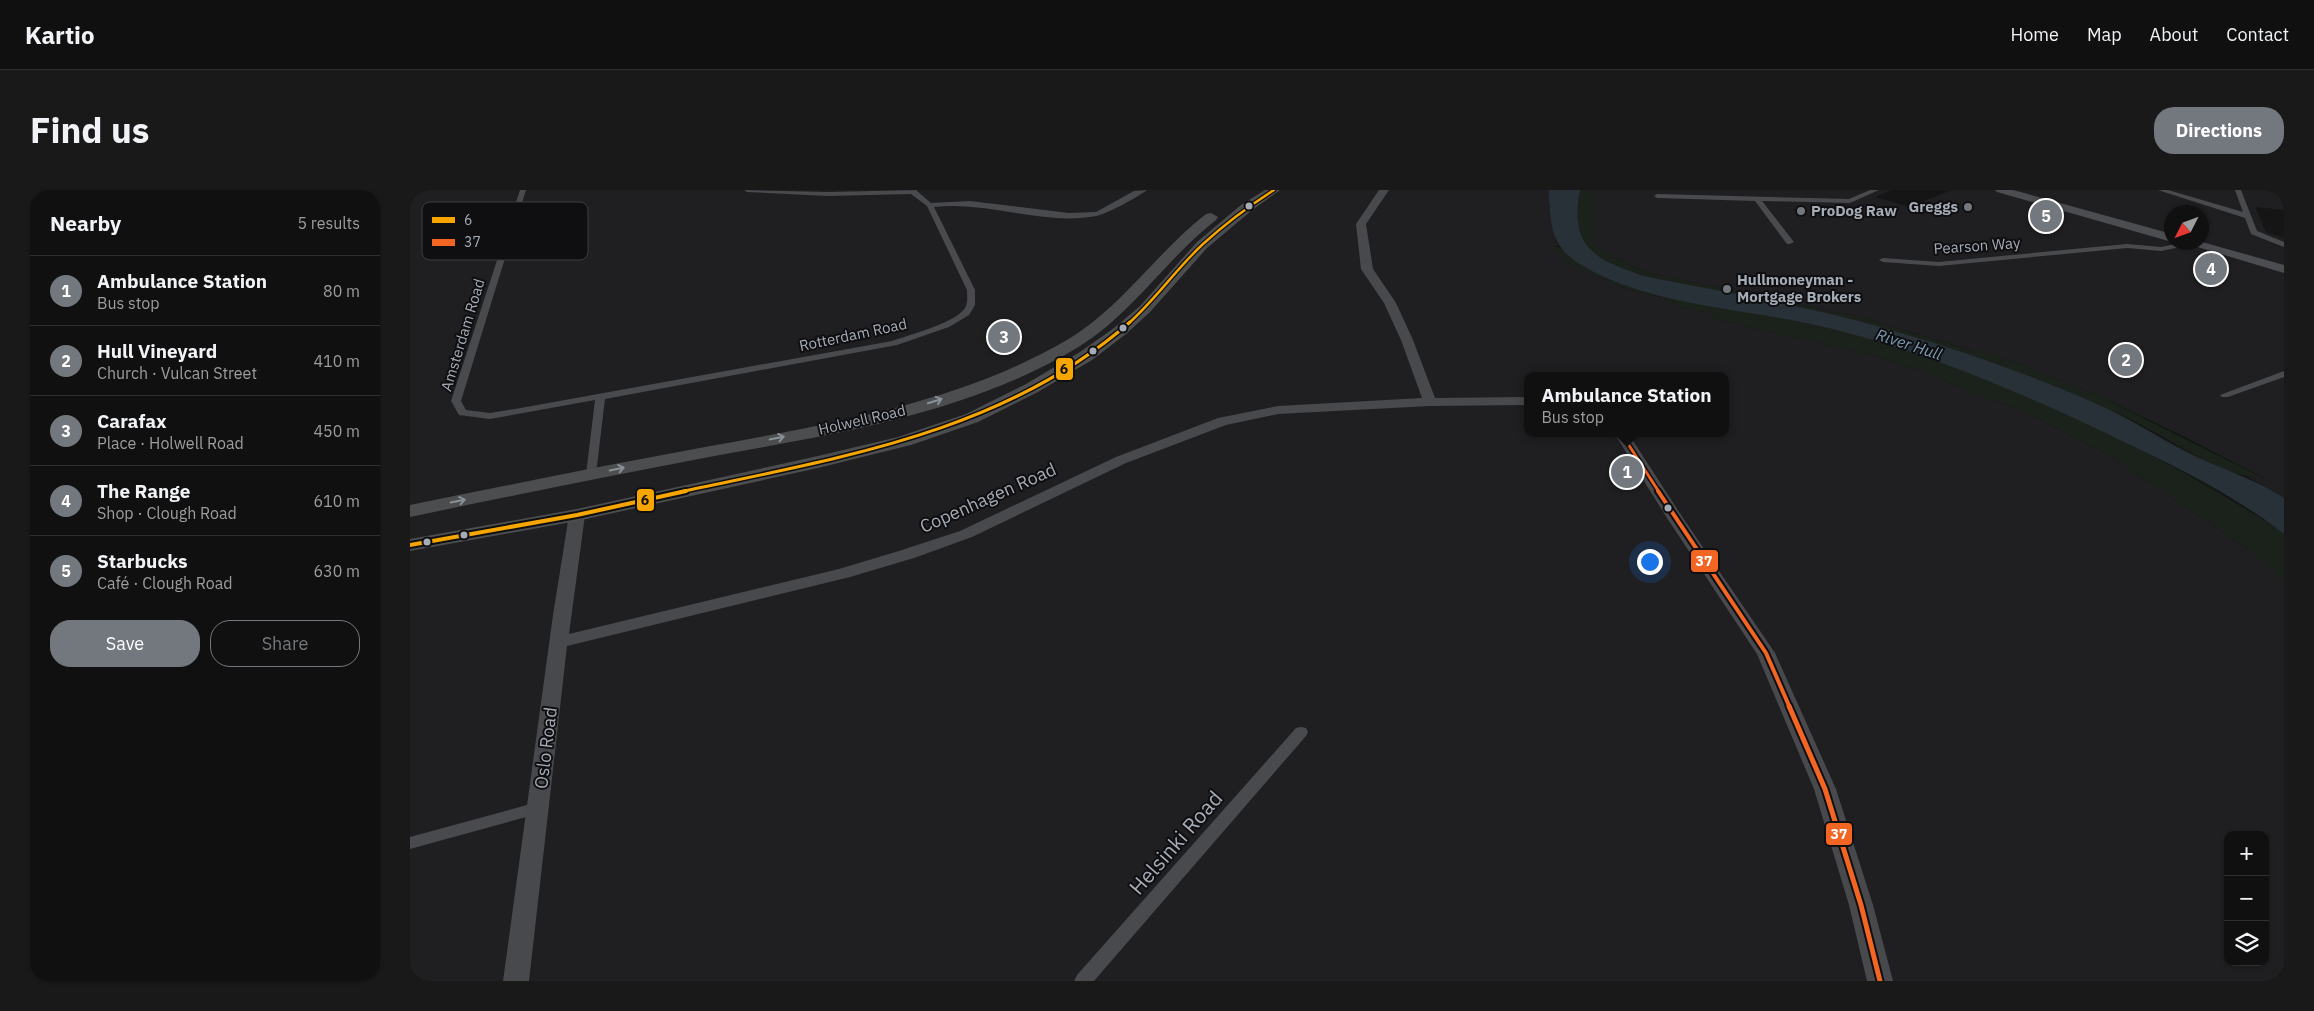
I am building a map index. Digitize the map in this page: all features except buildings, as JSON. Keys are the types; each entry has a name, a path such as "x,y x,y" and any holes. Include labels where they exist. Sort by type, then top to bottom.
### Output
{"highway":[{"name":"Holwell Road","path":"410,511 880,416 937,401 1009,375 1059,351 1097,326 1116,310 1167,256 1198,227 1252,190"},
{"name":"Holwell Road","path":"410,545 577,515 871,450 943,429 997,407 1086,356 1120,331 1145,309 1202,245 1246,208 1274,190"}],"main road":[{"path":"2001,190 2164,236"},
{"path":"2209,249 2284,270"}],"street":[{"name":"Amsterdam Road","path":"519,202 523,190"},
{"path":"747,190 828,194 913,191"},
{"path":"930,204 986,203 1070,218 1104,212 1129,195 1144,190"},
{"path":"1384,190 1361,224 1367,269 1390,303 1411,348 1430,402"},
{"path":"1657,196 1850,201 1876,190"},
{"path":"2161,190 2247,216"},
{"path":"2238,190 2254,232 2284,244"},
{"name":"Rotterdam Road","path":"600,397 894,343 915,337 953,321 966,313 971,305 971,290 930,204 913,191"},
{"path":"1757,200 1790,242"},
{"name":"Pearson Way","path":"1883,260 1939,264 2128,246 2164,248"},
{"name":"Amsterdam Road","path":"501,260 456,401 463,413 490,416 600,397"},
{"path":"2225,394 2284,374"},
{"path":"591,474 600,397"},
{"name":"Copenhagen Road","path":"559,642 844,573 908,554 966,534 1121,460 1182,435 1223,421 1278,410 1430,402 1524,401"},
{"path":"1624,437 1675,518 1766,653 1825,789 1861,905 1880,981"},
{"name":"Oslo Road","path":"516,981 577,515"},
{"name":"Helsinki Road","path":"1083,981 1301,732"},
{"path":"410,843 538,808"}],"shaded area":[{"path":"410,190 1549,190 1556,242 1560,246 1552,246 1621,287 1672,300 1676,307 1716,314 1711,318 1876,356 2027,413 2099,450 2125,466 2255,554 2284,581 2284,981 410,981"},
{"path":"1580,190 1592,190 1592,242 1611,256 1648,273 1868,319 1972,351 1987,351 2099,396 2265,479 2249,477 2219,467 2104,407 1980,359 1886,330 1790,306 1644,276 1612,264 1600,257 1582,238 1578,225 1577,209"},
{"path":"1592,190 1892,190 1875,197 1909,207 1952,190 2284,190 2284,210 2255,207 2266,232 2284,238 2284,498 2248,477 2264,478 2185,437 2099,396 1987,351 1973,351 1868,319 1648,273 1603,253 1592,242"},
{"path":"1551,246 1562,249 1577,262 1602,277 1621,284 1695,302 1832,328 1890,344 1948,363 2063,411 2174,467 2278,529 2284,534 2284,581 2255,554 2125,466 2099,450 2027,413 1876,356 1711,318 1715,314 1673,306 1675,303 1672,300 1621,287 1570,264"}],"water":[{"name":"River Hull","path":"1549,190 1580,190 1578,226 1582,238 1599,257 1612,264 1644,276 1803,308 1895,331 1963,352 2063,389 2131,421 2201,459 2249,479 2284,498 2284,534 2245,506 2161,460 2014,391 1943,363 1833,329 1672,299 1610,280 1575,261 1558,243 1551,221"}],"transit line":[{"name":"6","path":"410,545 577,515 818,462 904,441 972,418 1032,388 1086,356 1120,331 1145,309 1202,245 1246,208 1274,190"},
{"name":"37","path":"1624,437 1675,518 1766,653 1825,789 1861,905 1880,981"}],"place":[{"name":"Greggs","path":"1968,207"},
{"name":"ProDog Raw","path":"1801,211"},
{"name":"Starbucks","path":"2046,216"},
{"name":"The Range","path":"2211,269"},
{"name":"Hullmoneyman - Mortgage Brokers","path":"1727,289"},
{"name":"Carafax","path":"1004,337"},
{"name":"Hull Vineyard","path":"2126,360"},
{"name":"Ambulance Station","path":"1627,472"}]}
